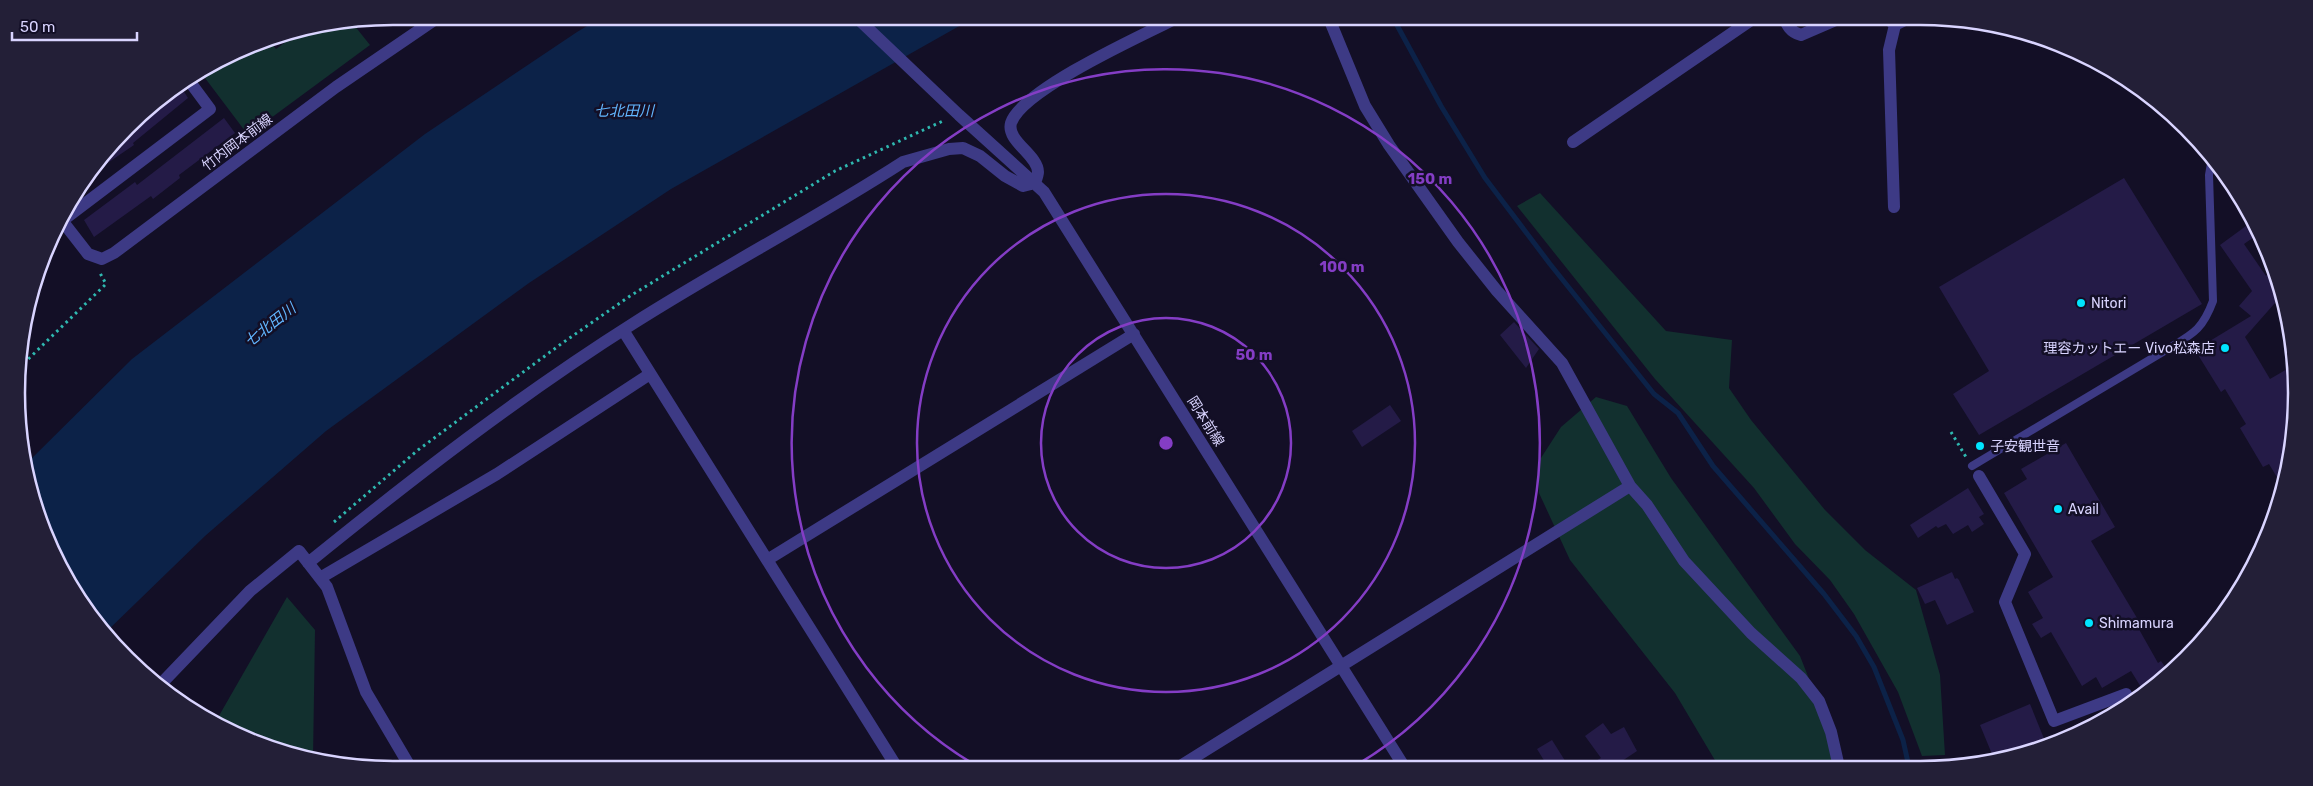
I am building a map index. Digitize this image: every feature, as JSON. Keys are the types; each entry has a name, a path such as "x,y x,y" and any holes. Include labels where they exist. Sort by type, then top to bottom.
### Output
{"street":[{"name":"竹内岡本前線","path":"88,254 102,259 114,253 336,86 427,25"},
{"path":"865,25 1040,187"},
{"path":"1040,187 1038,171 1033,158 1018,144 1011,129 1011,123 1018,112 1029,101 1095,58 1163,25"},
{"path":"1332,25 1365,106 1389,145 1458,242 1497,291 1562,363 1630,486 1647,505 1684,560 1752,633 1801,678 1819,701 1831,732 1838,761"},
{"path":"1573,142 1744,25"},
{"path":"1787,25 1795,34 1801,35 1824,25"},
{"path":"1894,207 1889,50 1895,25"},
{"path":"74,210 210,109 192,85"},
{"path":"308,564 402,488 535,389 623,330 903,162 963,148 980,156 1005,176 1023,186 1040,187"},
{"name":"岡本前線","path":"1040,187 1401,761"},
{"path":"66,225 88,254"},
{"path":"623,330 893,761"},
{"path":"767,560 1134,334"},
{"path":"320,578 497,474 650,374"},
{"path":"1975,471 2025,554 2005,602 2054,721 2126,694 2127,697"},
{"path":"1188,761 1630,486"},
{"path":"164,681 250,590 299,551 327,587 366,692 407,761"}],"lane":[{"path":"1975,471 2182,340 2197,330 2206,319 2213,301 2209,175 2210,167"}],"path":[{"path":"27,361 106,284 88,254"},
{"path":"1951,432 1975,471"}],"green space":[{"path":"356,27 370,45 248,135 204,77 252,53 273,46 276,49 287,41 298,38 321,32"},
{"path":"1540,193 1666,331 1732,340 1729,388 1751,420 1825,510 1865,550 1916,590 1940,675 1945,755 1922,756 1898,692 1854,614 1830,580 1795,544 1754,488 1655,379 1517,206"},
{"path":"1596,397 1627,406 1671,478 1800,656 1834,742 1838,761 1715,761 1675,693 1570,560 1539,493 1539,461 1561,427"},
{"path":"287,597 315,630 313,752 252,733 218,717"}],"water":[{"name":"七北田川","path":"589,25 961,25 671,189 529,283 326,431 205,536 110,628 74,577 63,556 45,511 31,459 132,359 425,134"}],"building":[{"path":"183,91 188,98 133,143 134,145 104,166 116,150 150,116"},
{"path":"224,118 235,133 179,175 180,178 153,199 151,196 94,237 84,220 135,182 137,185"},
{"path":"2124,178 2202,304 1979,435 1953,394 1989,371 1939,287"},
{"path":"2246,226 2253,237 2244,244 2266,276 2268,274 2276,302 2245,337 2270,379 2287,369 2288,393 2285,441 2278,478 2269,464 2263,467 2240,428 2246,424 2225,389 2221,392 2195,350 2251,316 2239,306 2252,291 2220,245"},
{"path":"1514,322 1539,349 1526,368 1500,335"},
{"path":"1390,405 1401,421 1362,447 1352,431"},
{"path":"2066,443 2115,527 2091,541 2137,618 2136,624 2158,663 2161,661 2166,668 2141,687 2131,671 2102,688 2096,677 2082,686 2051,632 2041,638 2032,624 2043,618 2028,592 2053,577 2004,493 2027,479 2021,469"},
{"path":"1968,488 1984,514 1979,517 1984,524 1972,532 1968,525 1953,534 1946,524 1938,528 1936,526 1918,538 1910,525"},
{"path":"1952,572 1955,579 1959,580 1974,612 1947,625 1935,600 1925,604 1917,588"},
{"path":"2030,704 2044,739 1992,754 1980,725"},
{"path":"1603,723 1611,734 1624,727 1637,751 1622,761 1596,761 1601,758 1585,736"},
{"path":"1552,740 1565,761 1544,761 1537,749"}],"waterway":[{"path":"1397,25 1441,106 1485,178 1550,264 1654,394 1678,413 1713,466 1824,594 1856,636 1874,667 1903,740 1908,761"}],"place":[{"name":"Nitori","path":"2081,303"},
{"name":"理容カットエー Vivo松森店","path":"2225,348"},
{"name":"子安観世音","path":"1980,446"},
{"name":"Avail","path":"2058,509"},
{"name":"Shimamura","path":"2089,623"}]}
